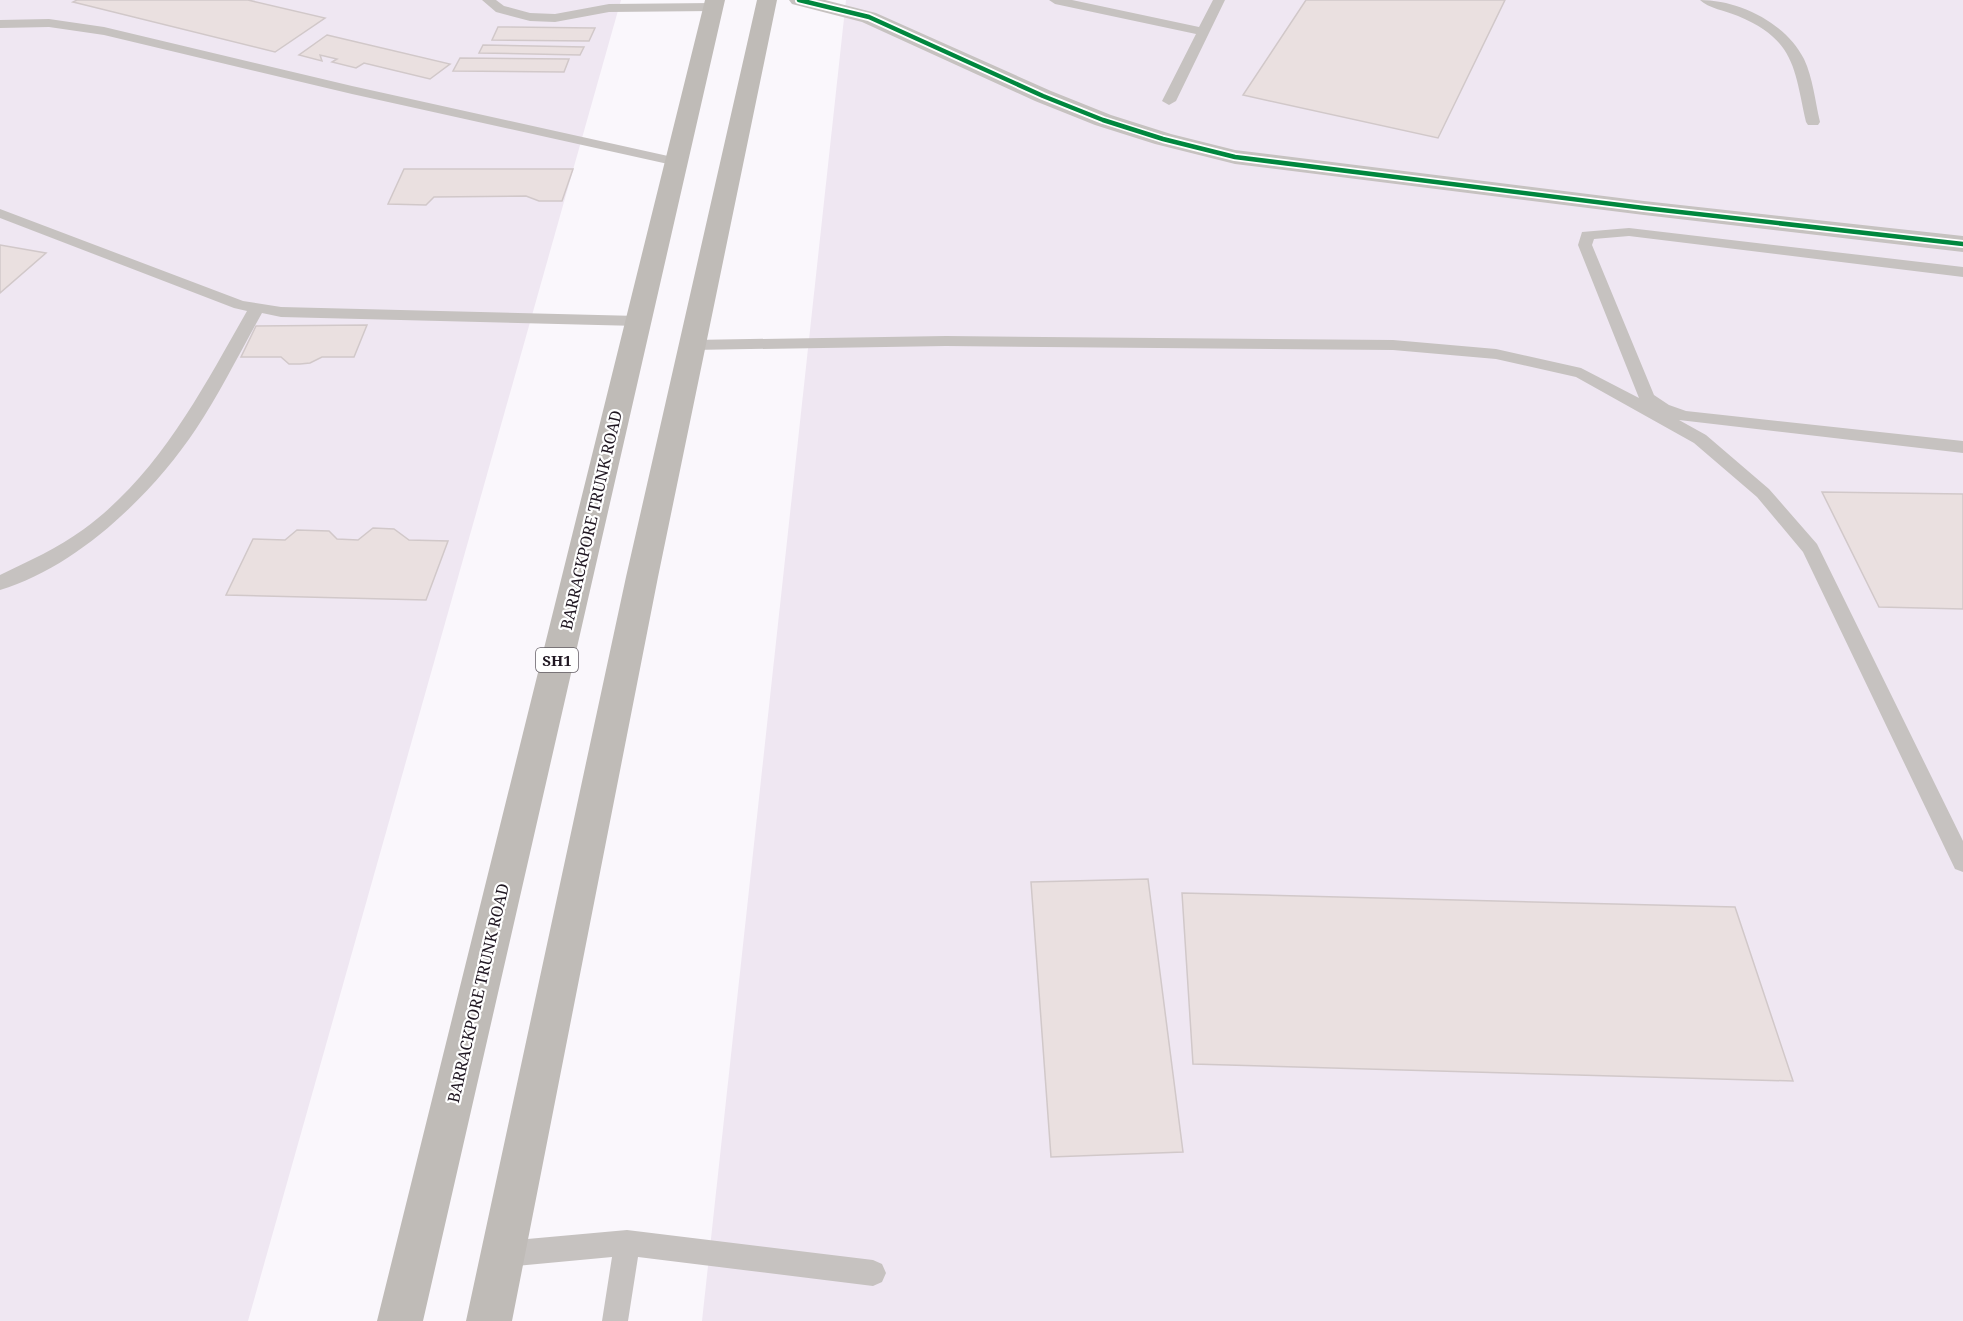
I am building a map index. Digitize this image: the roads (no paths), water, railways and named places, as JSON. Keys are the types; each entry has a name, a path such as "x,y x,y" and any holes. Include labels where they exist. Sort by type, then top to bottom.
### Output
{"main road":[{"path":"489,1321 642,577 767,0"},
{"name":"BARRACKPORE TRUNK ROAD","path":"400,1321 714,4"}],"street":[{"path":"798,0 829,5 878,20 1043,96 1103,120 1163,139 1235,157 1644,208 1963,244"}],"lane":[{"path":"488,0 500,9 530,17 555,18 609,8 714,4"},
{"path":"1055,0 1203,32"},
{"path":"1169,101 1219,0"},
{"path":"1706,0 1753,18 1768,27 1785,44 1796,58 1813,122"},
{"path":"0,24 49,23 104,31 352,90 677,162"},
{"path":"0,213 192,288 240,305 257,308 281,312 323,314 638,321"},
{"path":"1963,272 1629,232 1587,235 1585,245 1647,398 1663,410 1684,416 1963,447"},
{"path":"0,583 52,558 91,533 135,494 189,427 257,308"},
{"path":"692,345 946,341 1393,345 1497,354 1581,373 1700,439 1763,493 1811,549 1963,863"},
{"path":"504,1254 627,1243 873,1273"},
{"path":"615,1321 627,1243"}]}
